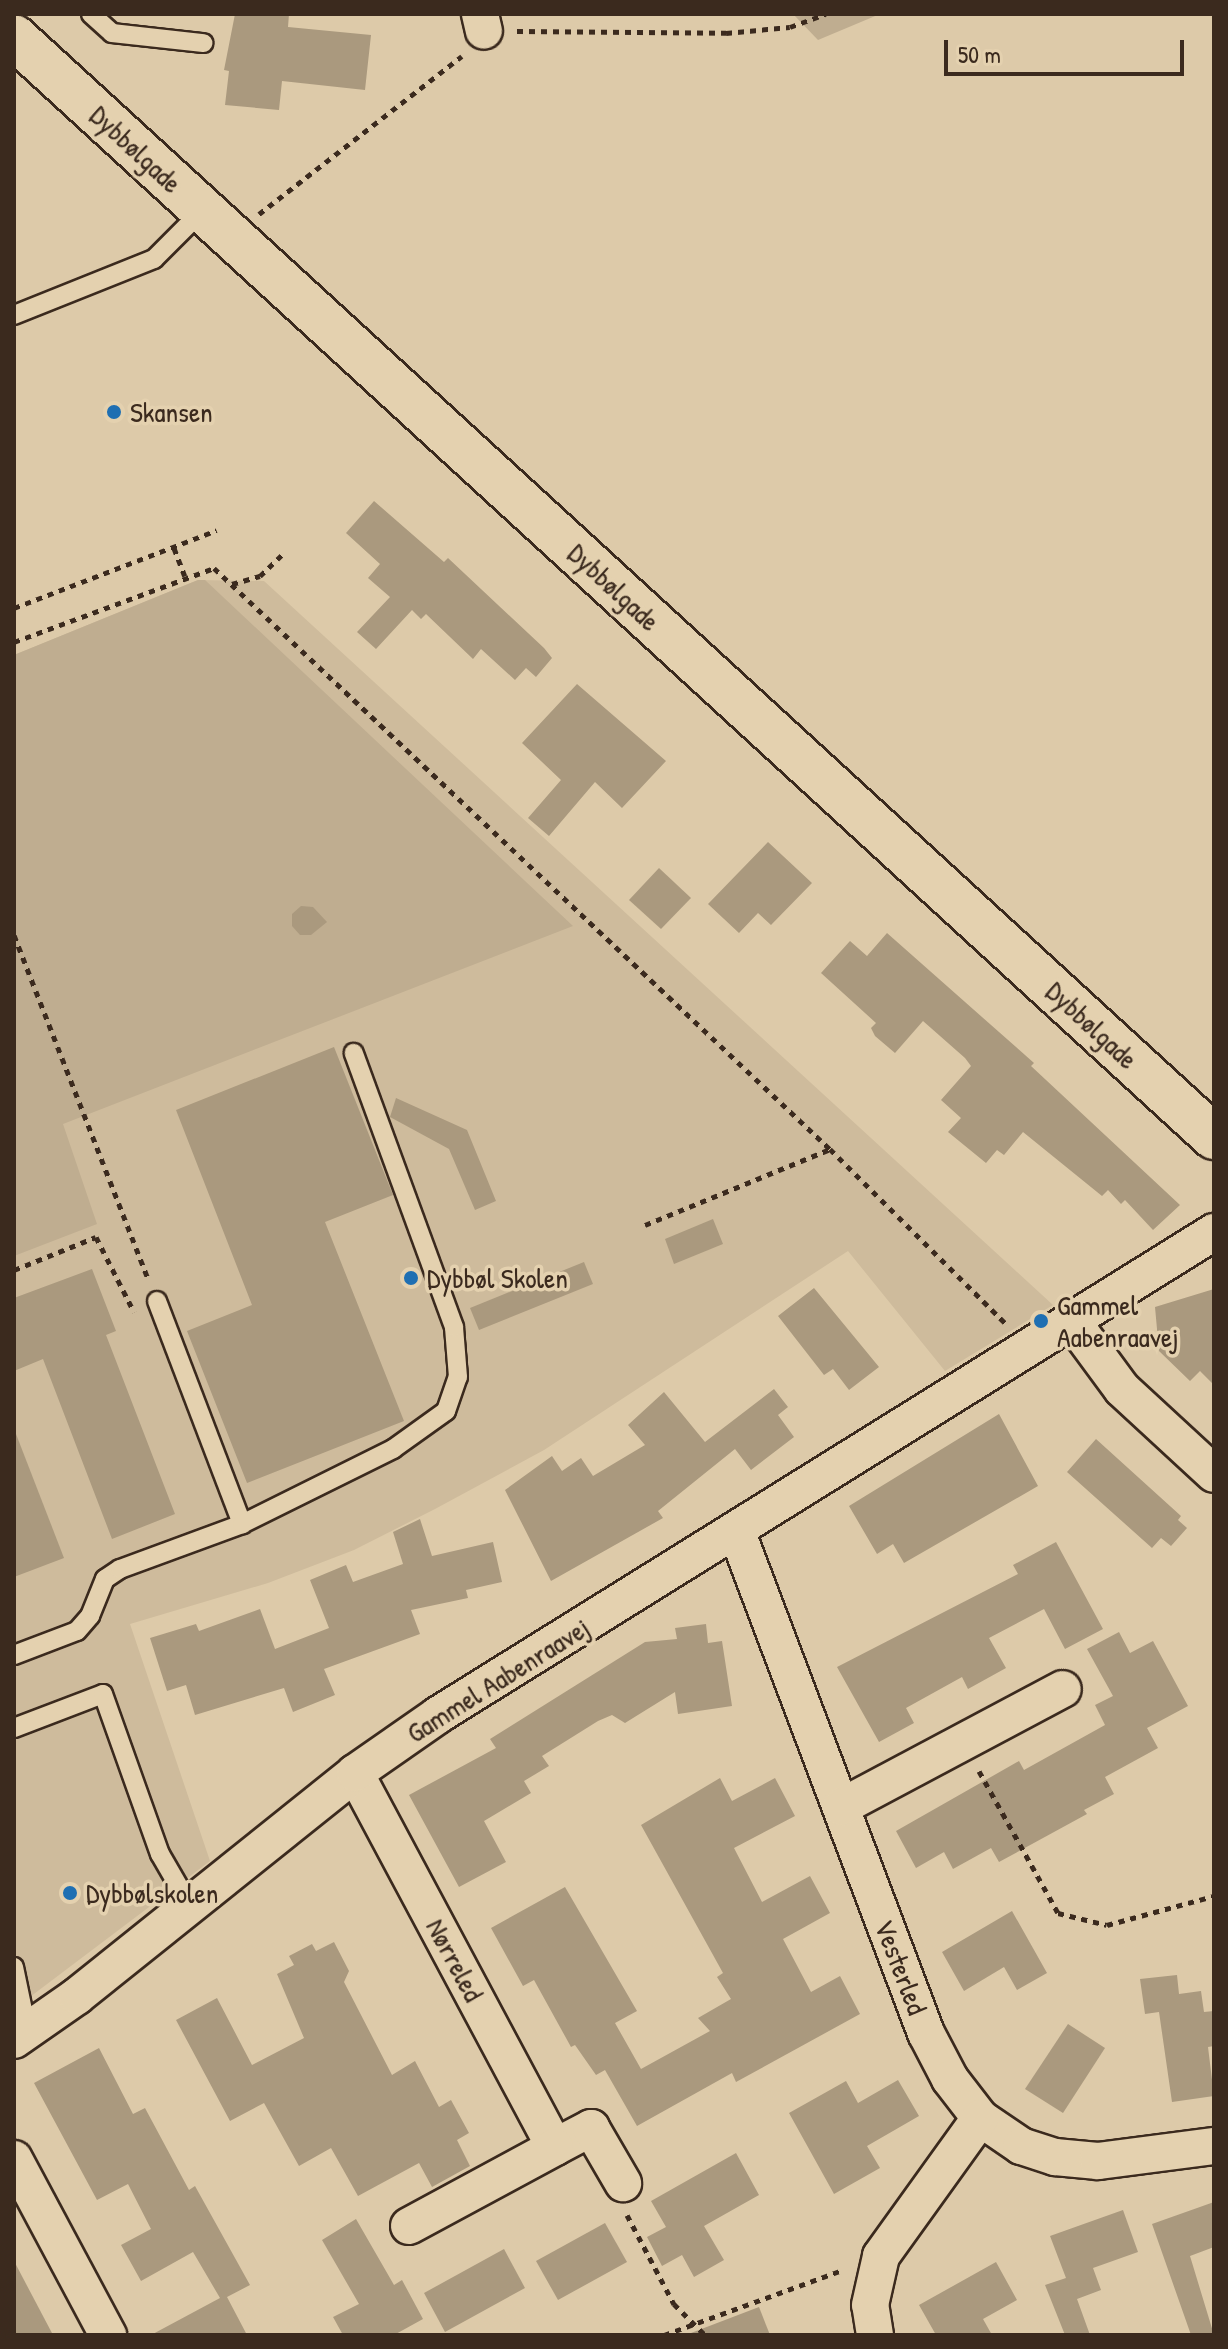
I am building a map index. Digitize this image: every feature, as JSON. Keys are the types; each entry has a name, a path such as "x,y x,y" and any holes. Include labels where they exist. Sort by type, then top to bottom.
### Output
{"street":[{"name":"Dybbølgade","path":"14,37 1214,1137"},
{"name":"Gammel Aabenraavej","path":"20,2035 355,1773 438,1715 1214,1232"},
{"path":"1072,1321 1122,1389 1214,1474"},
{"name":"Vesterled","path":"736,1530 926,2033 950,2079 980,2118 1021,2146 1055,2157 1098,2161 1214,2146"},
{"path":"841,1807 1063,1689"},
{"name":"Nørreled","path":"355,1773 555,2147"},
{"path":"875,2335 870,2305 881,2256 980,2118"},
{"path":"409,2226 591,2128 623,2183"},
{"path":"14,2159 108,2335"}],"lane":[{"path":"91,14 112,33 203,43"},
{"path":"14,315 154,259 217,223"},
{"path":"14,1655 77,1631 90,1616 105,1579 120,1569 242,1524 393,1449 446,1411 458,1377 454,1327 354,1053"},
{"path":"157,1301 242,1524"},
{"path":"14,1728 103,1694 160,1854 189,1904"},
{"path":"14,1967 20,2035"}],"path":[{"path":"217,223 454,65 482,22 726,33 790,27 826,14"},
{"path":"14,608 217,530"},
{"path":"174,548 185,576"},
{"path":"231,584 260,576 283,554"},
{"path":"14,642 185,576 214,568 830,1149 1031,1348"},
{"path":"14,935 157,1301 131,1313 96,1237 14,1270"},
{"path":"645,1225 830,1149"},
{"path":"963,1742 1058,1913 1107,1925 1214,1896"},
{"path":"623,2183 622,2207 674,2304 696,2322 705,2335"},
{"path":"664,2335 881,2256"}],"shaded area":[{"path":"793,14 880,14 818,40"},
{"name":"Dybbøl Skolen","path":"198,580 264,581 1053,1305 945,1371 848,1251 544,1450 435,1509 354,1550 268,1583 130,1624 210,1861 14,2009 14,655"},
{"path":"198,580 205,580 573,926 63,1124 97,1224 14,1256 14,655"}],"building":[{"path":"235,14 289,14 288,27 371,35 365,90 282,81 279,110 225,105 229,71 224,70"},
{"path":"374,501 444,562 448,558 544,648 552,658 536,677 526,668 515,680 481,649 473,659 426,614 421,619 412,610 376,649 357,632 390,597 368,578 380,564 346,533"},
{"path":"577,684 666,761 622,808 595,782 549,836 528,818 561,780 522,743"},
{"path":"768,842 812,883 771,925 758,913 739,933 708,904"},
{"path":"659,868 691,898 661,929 629,900"},
{"path":"301,906 313,907 327,922 311,935 300,935 292,926 292,914"},
{"path":"887,933 1034,1063 1031,1066 1180,1205 1153,1230 1125,1200 1121,1204 1108,1190 1102,1196 1023,1132 1004,1155 997,1150 986,1163 948,1132 961,1118 941,1100 971,1066 965,1058 923,1021 895,1053 875,1036 871,1028 876,1023 821,973 850,941 867,956"},
{"path":"334,1047 393,1195 325,1222 404,1421 247,1483 187,1331 252,1305 176,1110"},
{"path":"396,1098 467,1130 496,1201 475,1210 449,1149 390,1117"},
{"path":"713,1219 723,1244 674,1264 665,1239"},
{"path":"584,1262 593,1284 479,1330 470,1308"},
{"path":"92,1269 116,1331 106,1335 175,1514 112,1539 43,1359 14,1371 14,1298"},
{"path":"814,1288 879,1367 849,1390 833,1369 824,1375 778,1316"},
{"path":"1214,1289 1214,1385 1200,1371 1190,1381 1159,1351 1155,1307"},
{"path":"774,1389 788,1407 778,1415 794,1437 751,1470 735,1449 658,1511 663,1518 551,1581 505,1490 552,1456 562,1471 581,1458 593,1476 645,1445 628,1425 664,1392 705,1442"},
{"path":"999,1414 1038,1486 904,1563 893,1544 877,1554 849,1506"},
{"path":"14,1435 64,1558 14,1577"},
{"path":"1096,1439 1181,1516 1178,1520 1187,1528 1171,1546 1161,1538 1152,1548 1067,1472"},
{"path":"420,1519 432,1556 493,1542 502,1582 466,1590 468,1598 411,1610 420,1634 324,1669 335,1695 293,1712 284,1688 195,1715 186,1685 167,1691 150,1638 196,1624 199,1631 260,1609 275,1649 329,1628 310,1580 346,1565 353,1582 403,1564 393,1532"},
{"path":"1056,1542 1103,1629 1065,1649 1044,1609 989,1638 1006,1668 968,1689 962,1677 906,1708 914,1723 879,1742 837,1667 1018,1574 1013,1565"},
{"path":"706,1624 708,1643 722,1641 732,1706 678,1714 675,1692 625,1723 612,1715 598,1721 542,1756 549,1766 524,1781 531,1793 484,1821 506,1862 459,1887 409,1795 496,1748 490,1739 645,1642 677,1639 675,1628"},
{"path":"1119,1632 1130,1653 1153,1641 1188,1706 1147,1728 1158,1748 1105,1777 1114,1794 1084,1810 1087,1814 999,1862 991,1848 953,1869 944,1852 916,1868 896,1831 1019,1761 1024,1770 1105,1725 1095,1705 1113,1696 1087,1649"},
{"path":"720,1778 732,1801 775,1778 795,1816 734,1848 762,1902 810,1876 830,1913 783,1939 811,1992 840,1976 860,2014 736,2082 732,2073 637,2126 605,2070 596,2075 575,2045 571,2047 534,1980 523,1986 491,1928 565,1887 637,2011 615,2023 641,2069 710,2031 698,2018 731,1999 717,1977 723,1973 641,1825"},
{"path":"1012,1911 1047,1973 1017,1990 1004,1967 964,1991 942,1952"},
{"path":"334,1942 349,1971 344,1982 392,2075 415,2061 439,2107 451,2100 469,2133 457,2140 470,2166 432,2187 419,2163 358,2196 331,2148 299,2166 264,2103 230,2121 176,2020 217,1998 252,2065 304,2038 277,1974 294,1965 289,1956 312,1944 316,1951"},
{"path":"1177,1975 1179,1994 1201,1991 1204,2012 1214,2011 1214,2046 1208,2047 1214,2096 1172,2102 1159,2012 1145,2014 1140,1979"},
{"path":"1068,2024 1105,2048 1063,2113 1025,2089"},
{"path":"99,2048 133,2114 145,2108 189,2190 195,2186 250,2285 227,2297 247,2335 151,2335 220,2298 193,2252 141,2281 121,2245 151,2229 128,2184 97,2200 34,2083"},
{"path":"898,2080 919,2116 867,2146 880,2168 834,2194 789,2113 846,2081 858,2103"},
{"path":"736,2153 759,2195 704,2226 724,2260 694,2277 682,2255 662,2266 647,2237 666,2227 651,2201"},
{"path":"1214,2202 1214,2247 1190,2256 1214,2335 1191,2335 1152,2224"},
{"path":"1123,2210 1138,2252 1093,2268 1101,2290 1077,2299 1090,2335 1065,2335 1045,2285 1066,2278 1050,2236"},
{"path":"356,2219 394,2285 402,2280 423,2319 394,2335 343,2335 333,2317 359,2304 322,2240"},
{"path":"605,2223 627,2262 558,2300 536,2261"},
{"path":"504,2249 525,2288 445,2332 424,2293"},
{"path":"14,2261 53,2335 14,2335"},
{"path":"996,2262 1017,2300 983,2319 992,2335 936,2335 919,2305"},
{"path":"759,2307 770,2335 691,2335 691,2333"}],"place":[{"name":"Skansen","path":"114,412"},
{"name":"Dybbøl Skolen","path":"411,1278"},
{"name":"Gammel Aabenraavej","path":"1041,1321"},
{"name":"Dybbølskolen","path":"70,1893"}]}
